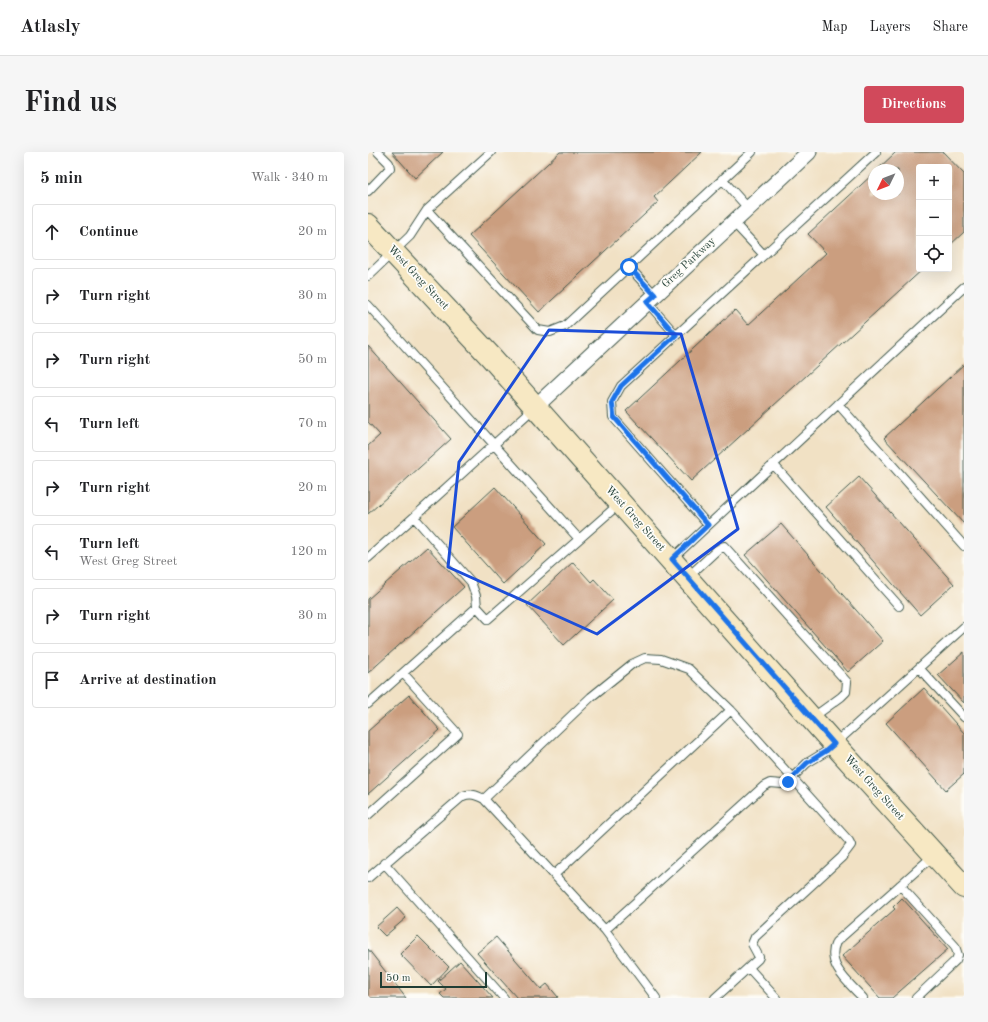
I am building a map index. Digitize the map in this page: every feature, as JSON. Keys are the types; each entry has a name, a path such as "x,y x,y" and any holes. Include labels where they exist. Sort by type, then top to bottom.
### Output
{"main road":[{"name":"West Greg Street","path":"368,225 621,502 834,744 964,887"}],"street":[{"name":"Greg Parkway","path":"535,407 808,152"}],"lane":[{"path":"368,191 390,168 389,164 378,152"},
{"path":"368,276 410,236 427,210 491,152"},
{"path":"427,210 538,330 550,332 565,326 752,152"},
{"path":"708,525 614,417 612,402 621,386 876,152"},
{"path":"722,179 748,208"},
{"path":"733,222 764,255"},
{"path":"629,267 676,335"},
{"path":"672,559 964,287"},
{"path":"368,305 579,539"},
{"path":"838,404 964,546"},
{"path":"368,558 535,407"},
{"path":"773,464 899,606"},
{"path":"414,517 471,582 477,607 488,619 621,502"},
{"path":"688,577 716,550 724,546 847,682 846,692 812,718"},
{"path":"368,704 477,607"},
{"path":"605,930 764,786 770,783 782,784 792,778 807,763 826,751 964,627"},
{"path":"484,799 591,697 632,664 645,658 662,659 689,669 731,710 851,845 850,849 842,857 755,937 752,944 759,957 749,968 715,998"},
{"path":"919,668 964,717"},
{"path":"368,815 458,734 403,673"},
{"path":"554,874 731,710"},
{"path":"368,878 463,796 470,794 484,799 605,930 656,998"},
{"path":"863,998 839,971 833,959 833,949 836,942 934,855"},
{"path":"384,863 504,998"},
{"path":"900,885 955,946 958,955 956,960 916,998"},
{"path":"749,968 776,998"}],"highlighted area":[{"path":"549,330 681,334 738,529 597,634 448,567 459,462"}],"building":[{"path":"392,152 443,152 415,178"},
{"path":"560,152 702,152 654,197 658,202 539,312 469,236"},
{"path":"896,152 943,152 964,174 964,232 952,243 952,164 916,164 916,272 920,272 691,481 626,411 735,310 748,325 826,253 808,234 868,179 868,200 904,200 904,164 883,164"},
{"path":"368,346 451,439 368,514 368,446 380,435 368,422"},
{"path":"964,364 964,524 884,438"},
{"path":"859,477 954,584 920,615 826,507"},
{"path":"495,487 546,544 503,584 452,527"},
{"path":"781,524 883,641 848,672 745,555"},
{"path":"427,547 464,587 368,673 368,599"},
{"path":"573,562 591,582 594,579 613,600 564,645 527,605"},
{"path":"964,652 964,703 938,675"},
{"path":"924,688 964,733 964,774 946,790 886,723"},
{"path":"409,695 440,730 368,794 368,731"},
{"path":"902,898 948,949 892,998 880,998 842,956 895,909 893,907"},
{"path":"397,908 406,918 385,936 376,927"},
{"path":"418,936 449,967 431,986 400,954"},
{"path":"496,937 541,989 547,984 558,997 517,998 477,953"},
{"path":"368,949 406,998 368,998"},
{"path":"460,961 493,998 444,998 440,994 446,989 438,981"}],"route":[{"path":"629,267 655,295 647,302 676,335 621,386 612,402 614,417 708,525 672,559 834,744 807,763 788,782"}]}
